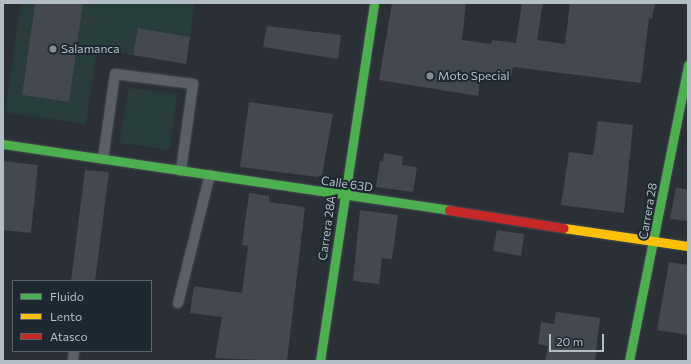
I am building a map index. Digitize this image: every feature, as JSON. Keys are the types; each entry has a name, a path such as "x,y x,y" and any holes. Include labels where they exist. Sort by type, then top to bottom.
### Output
{"street":[{"name":"Carrera 28A","path":"320,361 343,195 374,3"},
{"name":"Carrera 28","path":"629,361 655,241 688,65"},
{"name":"Calle 63D","path":"3,144 688,246"}],"lane":[{"path":"103,159 115,74 193,84 181,171"},
{"path":"178,303 210,175"}],"green space":[{"path":"21,3 35,3 22,95 68,102 83,3 195,3 190,37 138,28 133,55 97,49 86,124 5,112"},
{"path":"128,88 177,94 170,150 120,143"}],"building":[{"name":"Salamanca","path":"35,3 83,3 69,102 22,95"},
{"path":"392,3 466,3 462,40 491,44 492,40 516,43 522,3 543,3 537,40 565,44 570,3 655,3 652,19 649,18 641,83 513,67 511,76 481,72 478,96 379,80"},
{"path":"267,26 341,35 338,59 263,47"},
{"path":"138,28 190,37 186,64 133,55"},
{"path":"249,102 333,114 322,175 317,177 240,167"},
{"path":"598,121 633,125 624,213 561,205 569,152 593,155"},
{"path":"384,153 403,156 402,165 417,167 413,192 376,187 380,161 383,162"},
{"path":"3,161 38,165 31,233 3,230"},
{"path":"85,170 109,172 95,280 71,280"},
{"path":"676,187 688,190 688,221 670,219"},
{"path":"249,193 269,196 269,202 305,207 287,361 215,358 222,317 190,313 194,286 242,293 248,246 242,245"},
{"path":"360,210 398,215 392,259 382,258 379,284 353,281"},
{"path":"497,230 524,234 521,256 493,251"},
{"path":"669,262 688,265 688,335 657,330"},
{"path":"556,312 600,318 595,361 545,361 548,346 538,344 541,322 554,324"}],"traffic: fast":[{"path":"320,361 374,3"},
{"path":"629,361 688,65"},
{"path":"3,144 449,210"}],"traffic: slow":[{"path":"564,228 688,246"}],"traffic: jam":[{"path":"449,210 564,228"}],"place":[{"name":"Salamanca","path":"53,49"},
{"name":"Moto Special","path":"430,76"}]}
